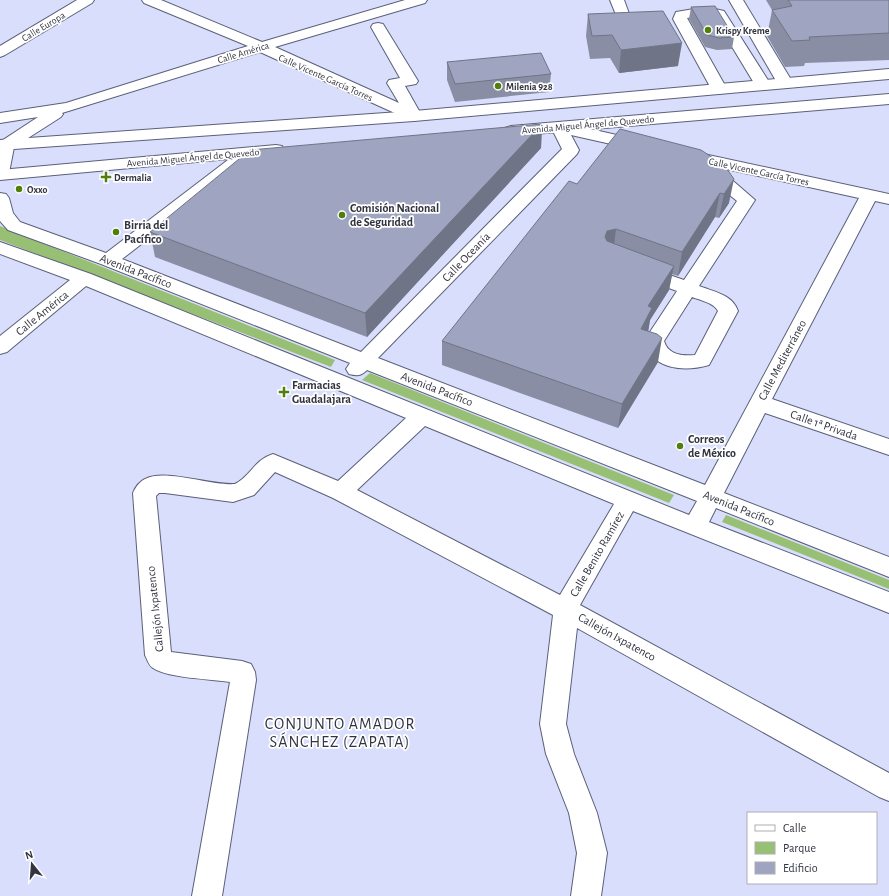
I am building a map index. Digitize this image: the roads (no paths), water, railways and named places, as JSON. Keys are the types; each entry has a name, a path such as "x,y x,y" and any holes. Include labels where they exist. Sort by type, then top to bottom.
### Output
{"street":[{"name":"Calle Europa","path":"0,52 87,0"},
{"name":"Calle Vicente García Torres","path":"149,0 260,47 414,116"},
{"name":"Calle América","path":"0,118 68,107 260,47 360,11 420,0"},
{"path":"617,0 624,19"},
{"path":"736,0 785,83"},
{"path":"719,89 680,19 681,15 706,12 719,14 764,85"},
{"path":"378,27 410,81 394,83 414,116"},
{"name":"Avenida Miguel Ángel de Quevedo","path":"2,142 39,142 414,116 889,74"},
{"name":"Avenida Miguel Ángel de Quevedo","path":"499,132 889,99"},
{"name":"Calle América","path":"2,142 68,107"},
{"path":"559,127 658,149"},
{"name":"Calle Oceanía","path":"343,383 571,150 559,127"},
{"path":"0,174 2,142"},
{"path":"33,171 39,142"},
{"name":"Avenida Miguel Ángel de Quevedo","path":"0,174 288,149"},
{"path":"108,260 249,152"},
{"name":"Calle Vicente García Torres","path":"626,265 688,289 746,200 688,156 879,197"},
{"name":"Calle Mediterráneo","path":"695,526 760,403 879,197"},
{"name":"Avenida Pacífico","path":"0,198 4,214 14,226 108,260 365,360 889,567"},
{"path":"0,248 84,278 423,415 628,500 889,604"},
{"name":"Calle América","path":"0,347 84,278"},
{"name":"Calle 1ª Privada","path":"760,403 889,447"},
{"path":"341,492 423,415"},
{"name":"Callejón Ixpatenco","path":"207,896 243,680 242,672 161,660 158,654 144,493 153,485 165,484 233,493 241,492 248,488 269,464 273,462 341,492 565,609 889,788"},
{"name":"Calle Benito Ramírez","path":"565,609 628,500"},
{"path":"565,609 566,619 553,724 560,754 583,813 592,853 586,896"}],"place":[{"name":"Krispy Kreme","path":"708,30"},
{"name":"Milenia 928","path":"498,86"},
{"name":"Dermalia","path":"106,177"},
{"name":"Oxxo","path":"19,189"},
{"name":"Comisión Nacional de Seguridad","path":"342,215"},
{"name":"Birria del Pacífico","path":"116,232"},
{"name":"Farmacias Guadalajara","path":"284,392"},
{"name":"Correos de México","path":"680,446"}],"district":[{"name":"CONJUNTO AMADOR SÁNCHEZ (ZAPATA)","path":"340,732"}]}
